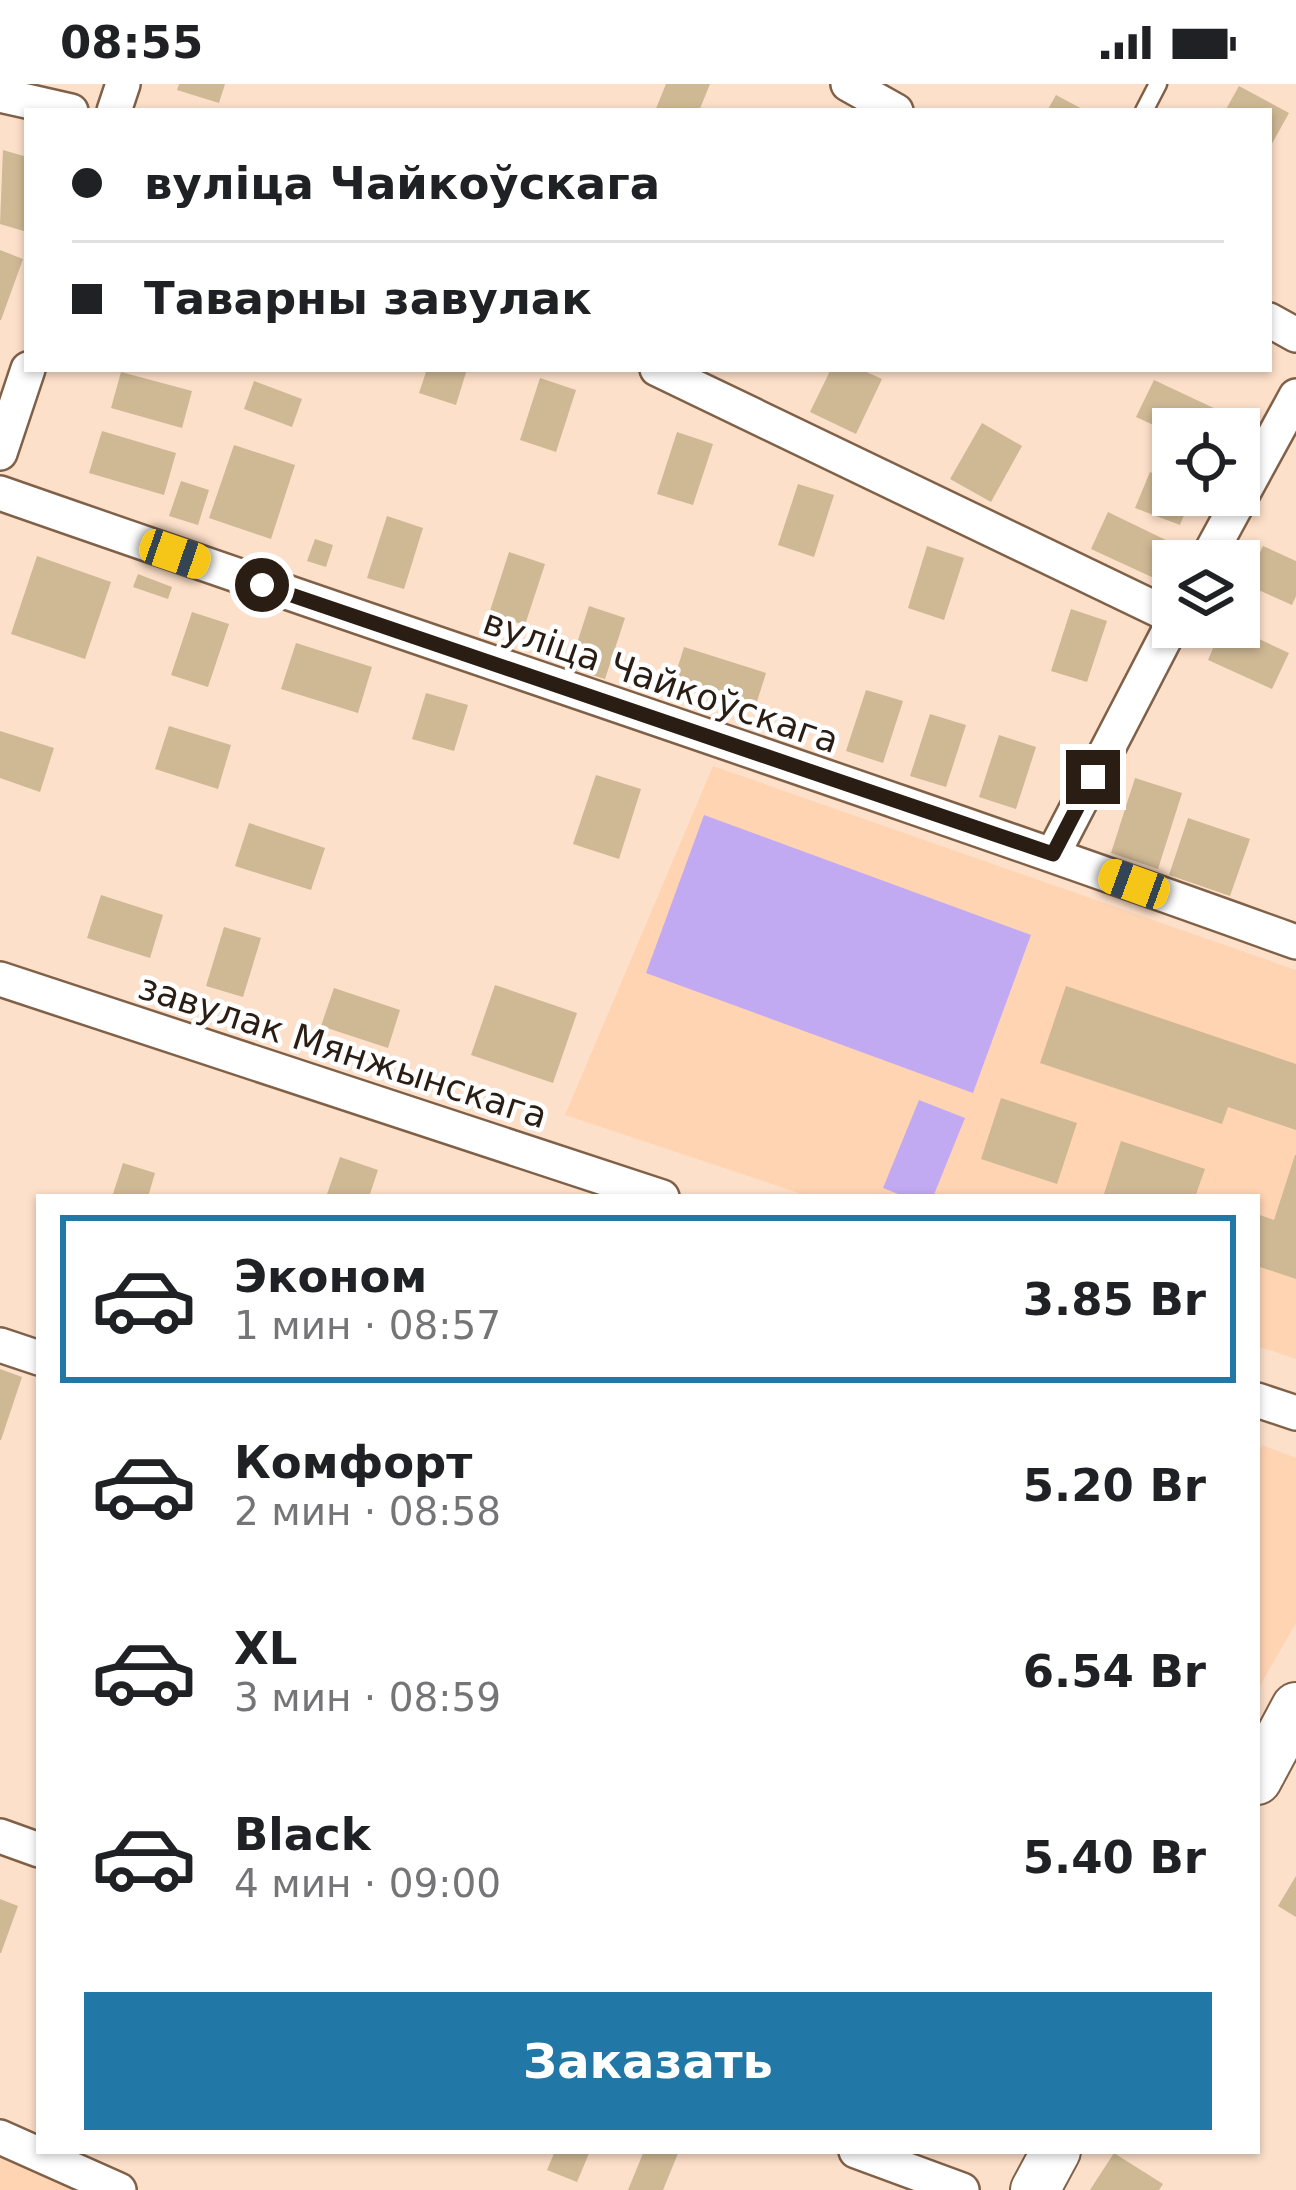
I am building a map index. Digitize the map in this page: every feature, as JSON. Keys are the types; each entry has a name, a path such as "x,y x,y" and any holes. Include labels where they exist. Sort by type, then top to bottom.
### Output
{"main road":[{"path":"1260,1774 1296,1708"},
{"path":"1035,2190 1054,2154"}],"street":[{"path":"848,84 891,108"},
{"path":"0,95 58,108"},
{"path":"0,453 27,372"},
{"path":"663,372 1152,610"},
{"path":"1217,540 1296,396"},
{"name":"вуліца Чайкоўскага","path":"0,493 1053,854 1296,942"},
{"path":"1053,854 1159,648"},
{"name":"завулак Мянжынскага","path":"0,979 653,1194"},
{"path":"0,1345 36,1357"},
{"path":"1260,1401 1296,1413"},
{"path":"0,1836 36,1849"},
{"path":"0,2138 36,2154"},
{"path":"37,2154 119,2190"},
{"path":"864,2154 962,2190"}],"shaded area":[{"path":"713,766 1296,970 1296,1359 1260,1347 1260,1194 802,1194 565,1115"},
{"path":"704,815 1031,935 973,1093 646,973"},
{"path":"919,1100 965,1118 934,1194 898,1194 883,1188"},
{"path":"1262,1445 1296,1458 1296,1623 1260,1686"},
{"path":"0,2153 80,2190 0,2190"}],"building":[{"path":"179,84 225,84 219,103 177,90"},
{"path":"666,84 710,84 700,108 656,108"},
{"path":"1239,86 1289,113 1272,144 1272,108 1227,108"},
{"path":"1056,95 1080,108 1049,108"},
{"path":"3,150 24,156 24,231 0,224"},
{"path":"0,250 23,259 1,320 0,320"},
{"path":"121,372 192,391 182,428 111,408"},
{"path":"426,372 466,372 456,405 419,393"},
{"path":"830,372 867,372 882,379 856,434 810,412"},
{"path":"540,378 576,390 556,452 520,440"},
{"path":"1154,380 1214,408 1152,408 1152,424 1136,417"},
{"path":"254,381 302,399 292,427 244,409"},
{"path":"982,423 1022,446 991,502 950,479"},
{"path":"102,431 176,453 164,495 89,473"},
{"path":"677,432 713,444 693,505 657,494"},
{"path":"234,445 295,465 271,539 209,518"},
{"path":"1150,472 1152,473 1152,514 1135,508"},
{"path":"181,481 209,490 198,525 169,516"},
{"path":"798,484 834,495 814,557 778,545"},
{"path":"1108,512 1166,540 1152,540 1152,577 1091,549"},
{"path":"387,516 423,528 404,589 367,578"},
{"path":"1156,516 1184,516 1180,525"},
{"path":"315,539 333,545 326,567 307,561"},
{"path":"927,546 964,558 944,620 908,608"},
{"path":"1263,546 1296,561 1292,605 1260,591"},
{"path":"509,552 545,564 525,625 489,614"},
{"path":"37,556 111,582 85,659 11,634"},
{"path":"138,574 172,587 168,599 133,587"},
{"path":"589,606 625,618 605,679 569,668"},
{"path":"1071,609 1107,621 1087,682 1051,671"},
{"path":"192,612 229,624 208,687 171,675"},
{"path":"1260,640 1289,653 1272,689 1208,660 1213,648 1260,648"},
{"path":"296,643 372,667 358,713 281,689"},
{"path":"684,647 766,673 754,711 672,686"},
{"path":"866,690 903,701 883,763 846,751"},
{"path":"426,693 468,705 454,751 412,739"},
{"path":"930,714 966,725 946,787 910,776"},
{"path":"169,726 231,745 218,789 155,769"},
{"path":"0,731 54,748 40,792 0,778"},
{"path":"999,735 1036,747 1016,809 979,797"},
{"path":"596,775 641,789 619,859 573,844"},
{"path":"1135,778 1182,793 1158,869 1111,853"},
{"path":"1188,818 1250,839 1230,896 1169,875"},
{"path":"249,823 325,848 311,890 235,866"},
{"path":"101,895 163,915 150,958 87,938"},
{"path":"224,927 261,938 243,997 206,986"},
{"path":"495,985 577,1013 553,1083 471,1055"},
{"path":"1066,986 1296,1064 1296,1130 1228,1107 1222,1124 1040,1063"},
{"path":"334,988 400,1010 388,1048 321,1026"},
{"path":"1001,1098 1077,1123 1057,1184 981,1159"},
{"path":"1121,1141 1205,1169 1196,1194 1104,1194"},
{"path":"1296,1155 1296,1279 1260,1267 1260,1215 1274,1220"},
{"path":"340,1157 378,1170 370,1194 327,1194"},
{"path":"123,1163 155,1173 149,1194 113,1194"},
{"path":"0,1369 22,1377 1,1440 0,1440"},
{"path":"1296,1876 1296,1917 1278,1906"},
{"path":"0,1899 18,1906 1,1953 0,1953"},
{"path":"554,2154 589,2154 577,2182 547,2170"},
{"path":"643,2154 678,2154 663,2190 628,2190"},
{"path":"1113,2154 1163,2184 1159,2190 1090,2190"}],"route":[{"path":"262,585 1053,854 1093,777"}]}
